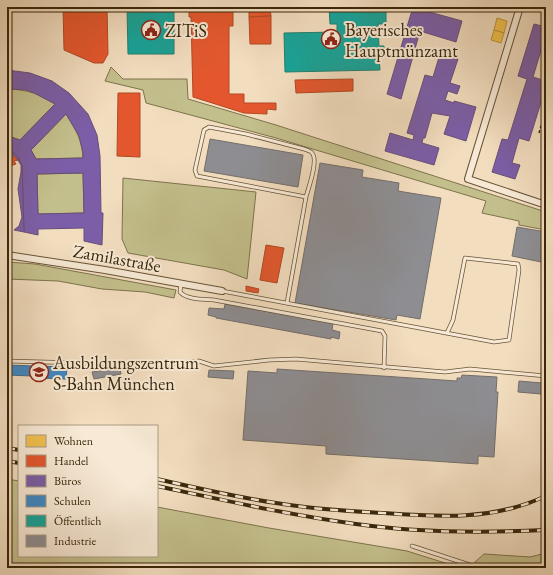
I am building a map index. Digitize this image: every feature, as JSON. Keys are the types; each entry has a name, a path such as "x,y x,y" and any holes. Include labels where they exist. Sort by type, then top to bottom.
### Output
{"street":[{"path":"520,7 468,179 546,205"},
{"name":"Zamilastraße","path":"7,255 105,270 222,291"}],"lane":[{"path":"287,303 306,197 315,163 314,156 312,152 304,149 246,134 209,127 204,130 195,170 197,176 306,197"},
{"path":"222,291 494,342 509,340 519,270 518,264 465,258 453,320 447,333"},
{"path":"181,284 180,292 189,296 382,331 384,336 384,368"},
{"path":"7,360 155,364 199,361 214,366 269,360 296,359 384,368 445,372 470,369 546,376"},
{"path":"412,546 478,568"}],"path":[{"path":"539,133 546,109"}],"shaded area":[{"path":"111,67 123,79 187,79 188,99 276,125 546,212 546,230 519,225 519,221 482,213 486,201 276,138 146,103 143,90 105,81"},
{"path":"10,89 34,93 55,104 20,140 11,137"},
{"path":"66,114 78,135 83,158 36,159 31,150"},
{"path":"83,173 84,213 38,214 37,174"},
{"path":"123,178 256,192 247,279 224,270 128,253 122,239"},
{"path":"7,262 35,264 176,290 174,298 145,292 102,289 58,281 7,279"},
{"path":"7,479 18,481 18,557 158,557 158,507 269,528 407,551 461,568 7,568"},
{"path":"546,553 546,568 489,568 474,563 484,554 530,557"}],"building: Wohnen":[{"path":"497,18 507,21 504,33 494,30"},
{"path":"494,30 504,33 501,43 491,40"}],"building: Handel":[{"path":"63,7 107,7 108,54 103,63 94,63 64,50"},
{"path":"189,7 233,7 233,26 229,26 229,94 244,94 244,103 276,103 276,110 267,109 267,114 244,113 193,97 191,17 189,17"},
{"path":"249,7 270,7 271,16 249,17"},
{"path":"271,16 271,44 250,44 249,17"},
{"path":"353,79 353,91 296,93 295,80"},
{"path":"118,93 140,93 140,157 117,156"},
{"path":"10,153 18,160 14,161 16,164 7,167 7,155 8,156"},
{"path":"266,245 284,248 277,283 260,280"},
{"path":"246,286 259,289 258,293 246,291"}],"building: Büros":[{"path":"413,7 428,7 426,11 462,21 456,42 420,31 401,99 387,94"},
{"path":"534,24 546,27 546,34 533,77 546,81 546,86 529,141 519,138 512,163 520,165 515,179 492,172 502,139 508,140 527,79 518,76"},
{"path":"440,54 458,59 450,83 460,86 457,94 448,91 445,100 476,107 466,141 444,134 450,116 432,113 425,138 423,138 422,143 439,148 434,165 385,151 390,133 413,140 414,135 407,133 425,75 433,77"},
{"path":"7,70 30,73 52,81 69,93 88,114 97,135 100,156 101,213 103,213 102,245 84,241 84,228 38,229 38,235 24,232 22,166 18,157 14,153 7,151","holes":["10,89 26,90 55,104 20,140 11,137","66,114 79,136 83,158 36,159 31,150","83,173 84,213 38,214 37,174"]},
{"path":"7,151 14,153 18,157 22,166 24,232 14,230 19,226 22,217 18,189 21,165 16,157"}],"building: Schulen":[{"path":"7,365 33,366 32,369 37,369 37,366 67,367 66,379 36,378 36,375 7,375"}],"building: Öffentlich":[{"name":"ZITiS","path":"127,7 174,7 174,54 128,54"},
{"name":"Bayerisches Hauptmünzamt","path":"329,7 386,7 386,24 378,24 379,46 384,46 384,54 379,55 380,70 285,72 284,33 337,32 337,24 330,24"}],"building: Industrie":[{"path":"210,139 303,155 298,187 204,171"},
{"path":"320,163 363,170 362,177 399,183 398,191 441,198 420,319 397,315 396,320 295,303"},
{"path":"517,227 546,232 546,263 512,256"},
{"path":"225,304 333,323 332,330 340,332 339,339 331,337 331,339 216,318 208,315 209,308 224,309"},
{"path":"120,368 121,374 94,379 92,372"},
{"path":"277,369 457,381 457,378 461,378 462,375 497,377 496,392 498,392 494,457 478,456 478,464 326,454 326,446 243,440 248,371 277,373"},
{"path":"209,370 234,371 233,379 208,377"},
{"path":"519,381 542,383 541,394 518,392"}],"railway":[{"path":"7,448 18,450"},
{"path":"7,461 18,463"},
{"path":"158,479 261,501 289,505 342,511 424,516 465,515 506,510 546,496"},
{"path":"158,486 281,512 380,527 451,532 546,530"}],"place":[{"name":"ZITiS","path":"151,30"},
{"name":"Bayerisches Hauptmünzamt","path":"331,39"},
{"name":"Ausbildungszentrum S-Bahn München","path":"39,372"}]}
